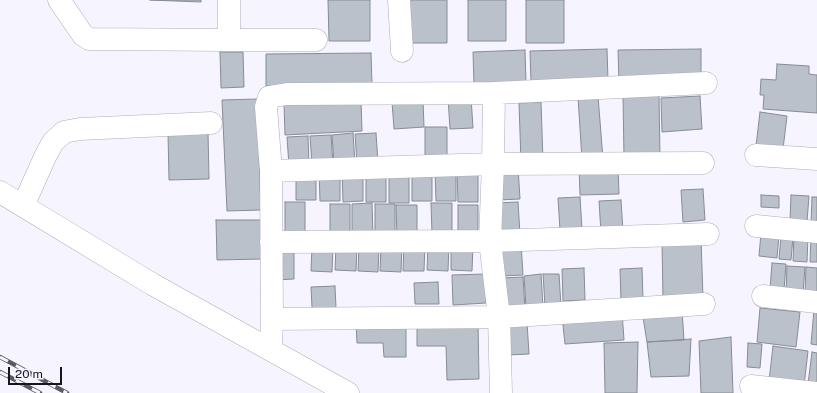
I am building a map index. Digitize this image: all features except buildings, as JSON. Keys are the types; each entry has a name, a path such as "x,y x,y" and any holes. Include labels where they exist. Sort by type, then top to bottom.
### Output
{"street":[{"path":"59,0 83,35 89,39 316,40"},
{"path":"229,0 229,40"},
{"path":"399,0 402,51"},
{"path":"271,350 270,171 266,107 269,98 287,94 494,93 706,83"},
{"path":"494,93 490,241 499,317 501,393"},
{"path":"23,206 53,142 64,132 80,128 211,123"},
{"path":"756,154 817,159"},
{"path":"270,171 493,164 703,163"},
{"path":"0,192 152,284 348,393"},
{"path":"756,226 817,232"},
{"path":"271,242 490,241 708,234"},
{"path":"763,296 817,302"},
{"path":"272,319 499,317 704,304"},
{"path":"752,386 817,393"}],"railway":[{"path":"0,357 67,393"},
{"path":"0,372 40,393"}]}
